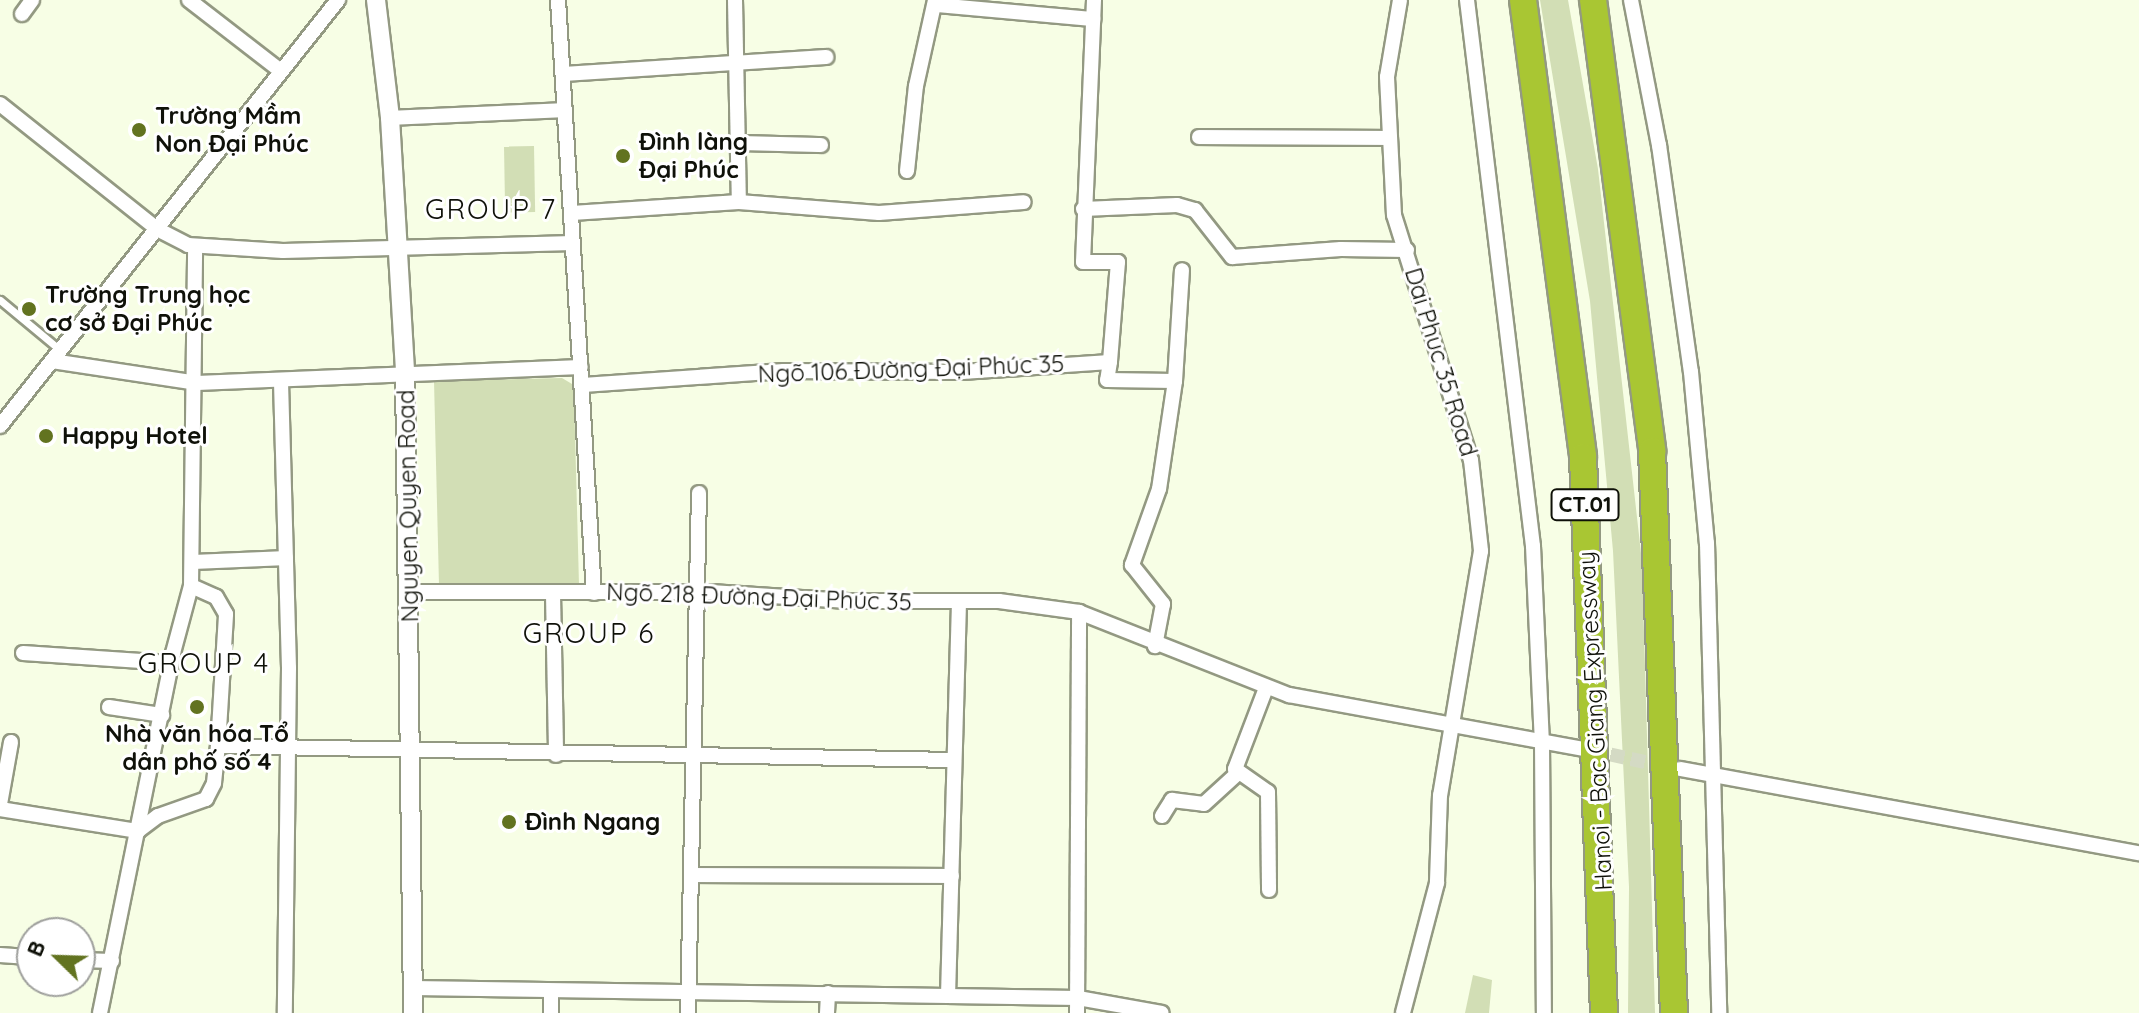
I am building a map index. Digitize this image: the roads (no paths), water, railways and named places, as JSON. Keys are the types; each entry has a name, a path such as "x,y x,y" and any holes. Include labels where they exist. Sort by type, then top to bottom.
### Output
{"highway":[{"name":"Hanoi - Bac Giang Expressway","path":"1523,0 1583,457 1604,1013"},
{"name":"CT.01","path":"1593,0 1652,451 1674,1013"}],"street":[{"path":"22,14 32,0"},
{"path":"189,0 281,71"},
{"path":"0,426 338,0"},
{"path":"365,0 380,23"},
{"name":"Nguyen Quyen Road","path":"376,0 390,118 405,373 413,753 413,1013"},
{"name":"Ngõ 218 Đường Đại Phúc 35","path":"558,0 594,593 999,601 1079,612 1155,646 1266,688 1590,750"},
{"path":"735,0 739,202"},
{"path":"1094,0 1083,262 1118,262 1107,380 1175,381"},
{"name":"Dai Phuc 35 Road","path":"1400,0 1387,77 1394,215 1471,460 1480,507 1476,603 1440,795 1437,883 1403,1013"},
{"path":"1467,0 1533,546 1542,742 1544,1013"},
{"path":"1631,0 1659,145 1691,372 1707,543 1717,775 1719,1013"},
{"path":"907,171 916,86 936,3 1093,19"},
{"path":"563,74 826,57"},
{"path":"0,104 157,229 195,246 283,251 573,243"},
{"path":"390,118 565,110"},
{"path":"1199,137 1390,138"},
{"path":"738,143 821,145"},
{"path":"572,213 739,202 879,213 1024,202"},
{"path":"1083,209 1177,205 1195,210 1232,257 1356,248 1407,250"},
{"path":"100,1013 194,562 197,383 195,246"},
{"path":"1155,646 1163,604 1132,565 1159,489 1175,381 1182,270"},
{"path":"56,356 197,383 281,382 405,373 581,367"},
{"name":"Ngõ 106 Đường Đại Phúc 35","path":"583,385 784,371 962,372 1110,362"},
{"path":"281,382 290,748 285,1013"},
{"path":"688,1013 695,875 699,493"},
{"path":"194,562 286,558"},
{"path":"11,742 0,807 138,831 158,816 206,799 214,783 218,746 226,614 216,597 191,586"},
{"path":"410,592 594,593"},
{"path":"553,594 556,755"},
{"path":"948,996 959,602"},
{"path":"1078,1005 1079,612"},
{"path":"23,653 171,663"},
{"path":"1266,688 1236,765 1238,773 1268,792 1269,890"},
{"path":"109,707 162,715"},
{"path":"218,746 413,753 953,760"},
{"path":"1680,769 2139,853"},
{"path":"1162,816 1172,800 1204,804 1238,773"},
{"path":"695,875 952,876"},
{"path":"96,960 112,961"},
{"path":"413,988 948,996 1154,1012"},
{"path":"551,991 551,1013"},
{"path":"827,1013 828,993"}],"lane":[{"path":"0,300 56,356"}],"tunnel":[{"path":"1590,750 1668,767"}],"place":[{"name":"Trường Mầm Non Đại Phúc","path":"139,130"},
{"name":"Đình làng Đại Phúc","path":"623,156"},
{"name":"Trường Trung học cơ sở Đại Phúc","path":"29,309"},
{"name":"Happy Hotel","path":"46,436"},
{"name":"Nhà văn hóa Tổ dân phố số 4","path":"197,707"},
{"name":"Đình Ngang","path":"509,822"}],"district":[{"name":"GROUP 7","path":"491,209"},
{"name":"GROUP 6","path":"589,633"},
{"name":"GROUP 4","path":"204,663"}]}
